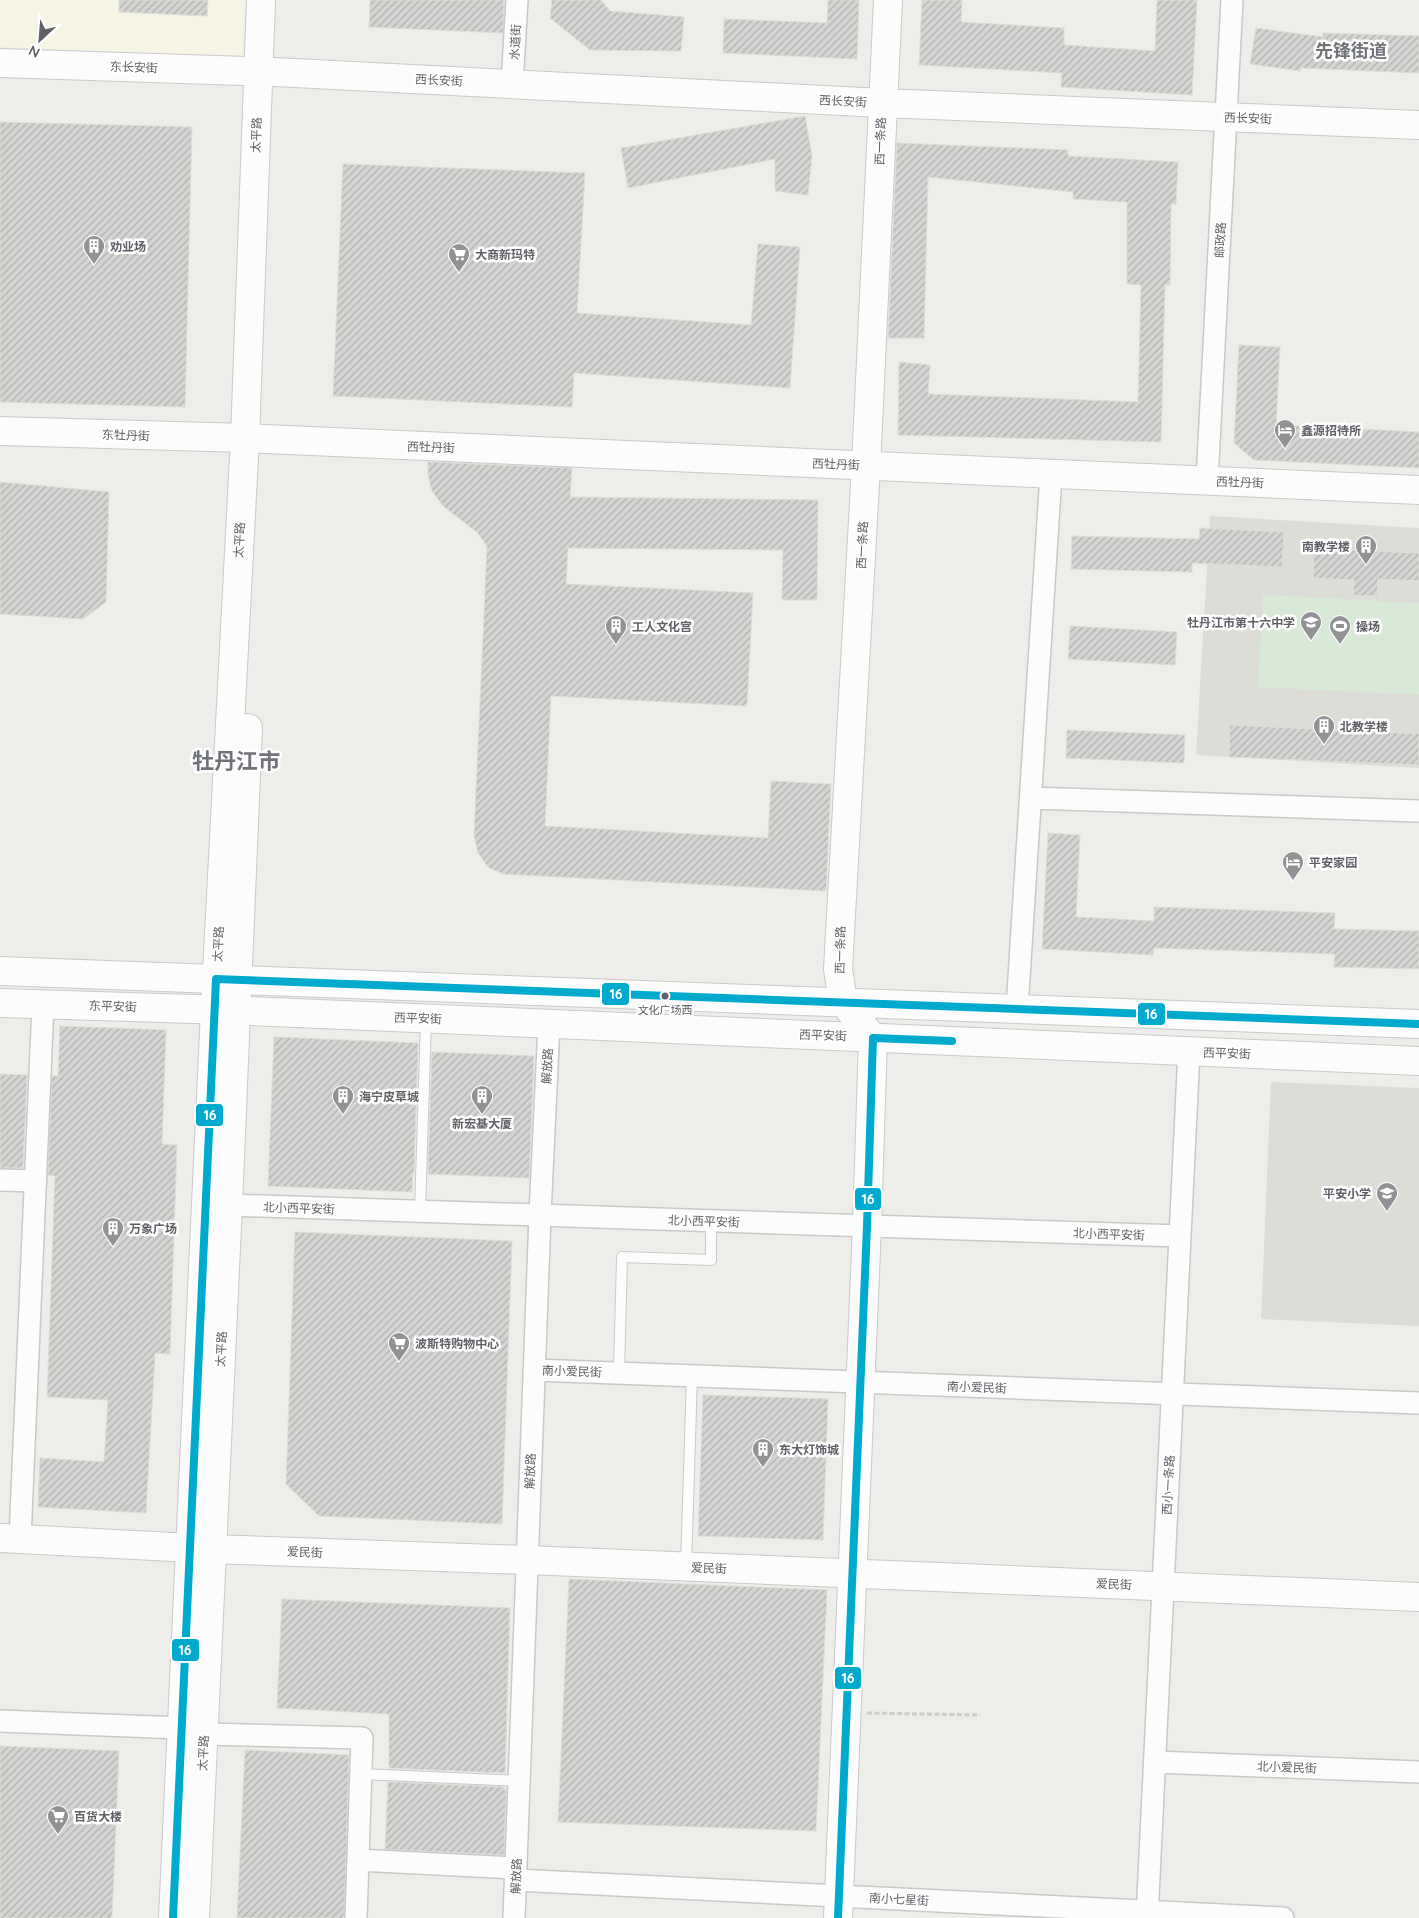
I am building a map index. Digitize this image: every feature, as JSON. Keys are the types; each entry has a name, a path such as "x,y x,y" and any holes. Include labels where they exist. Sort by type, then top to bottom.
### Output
{"main road":[{"name":"太平路","path":"261,0 267,71"},
{"name":"太平路","path":"173,1918 192,1731 252,439 267,71 278,0"},
{"name":"西一条路","path":"843,1002 838,969 866,466 888,0"},
{"name":"东长安街","path":"0,63 267,71"},
{"name":"西长安街","path":"267,71 882,103 1419,125"},
{"name":"东牡丹街","path":"0,431 252,439"},
{"name":"西牡丹街","path":"252,439 1419,490"},
{"path":"0,971 1419,1024"},
{"path":"838,1907 861,1382 873,1038 843,1002"},
{"name":"东平安街","path":"0,1003 226,1010"},
{"name":"太平路","path":"200,1548 228,1205 226,1010"},
{"name":"西平安街","path":"226,1010 1419,1061"},
{"name":"爱民街","path":"10,1539 1419,1597"},
{"name":"太平路","path":"192,1731 195,1918"}],"street":[{"name":"水道街","path":"512,84 517,0"},
{"name":"邮政路","path":"1207,481 1232,0"},
{"path":"1017,1009 1052,474"},
{"path":"1031,798 1419,811"},
{"path":"10,1539 36,1181 43,1004"},
{"name":"解放路","path":"514,1918 540,1215 549,1024"},
{"name":"西小一条路","path":"1148,1915 1189,1051"},
{"path":"0,1180 36,1181"},
{"name":"北小西平安街","path":"228,1205 1180,1236"},
{"name":"南小爱民街","path":"534,1370 1419,1403"},
{"path":"0,1721 362,1738 356,1918"},
{"name":"北小爱民街","path":"1155,1762 1419,1772"},
{"name":"南小七星街","path":"358,1860 838,1907 1283,1918"}],"lane":[{"path":"420,1212 426,1019"},
{"path":"619,1373 622,1257 711,1260 711,1221"},
{"path":"686,1568 692,1376"},
{"path":"361,1774 519,1780"}],"path":[{"path":"847,1713 980,1715"}],"shaded area":[{"path":"0,0 245,0 242,57 0,47"},
{"name":"牡丹江市第十六中学","path":"1210,516 1419,528 1419,768 1196,755"},
{"path":"1271,1082 1419,1088 1419,1326 1261,1319"}],"green space":[{"name":"操场","path":"1263,595 1419,603 1419,695 1258,687"}],"building":[{"path":"119,0 208,0 207,16 119,12"},
{"path":"370,0 504,0 503,33 369,27"},
{"path":"552,0 601,0 610,11 684,17 681,51 590,50 550,18"},
{"path":"828,0 859,0 857,59 723,53 724,19 827,23"},
{"path":"922,0 962,0 961,22 1064,28 1064,45 1155,51 1157,0 1197,0 1192,95 1061,87 1062,73 919,65"},
{"path":"1256,28 1323,37 1323,33 1419,36 1419,73 1301,68 1300,71 1250,64"},
{"path":"805,116 812,156 808,195 775,191 775,159 628,188 621,148"},
{"name":"劝业场","path":"0,122 192,127 185,407 0,402"},
{"path":"897,143 1068,150 1068,156 1178,162 1176,204 1171,204 1170,285 1165,285 1161,442 898,435 899,362 930,365 928,394 1138,402 1141,285 1127,284 1127,202 1073,199 1073,192 928,177 924,338 888,338"},
{"name":"大商新玛特","path":"343,164 585,173 577,313 751,325 758,244 800,247 790,388 574,373 572,407 333,396"},
{"path":"1239,345 1280,347 1276,425 1419,432 1419,468 1254,460 1234,443"},
{"name":"工人文化宫","path":"428,462 572,468 570,497 818,500 817,600 782,600 783,550 568,548 566,584 753,593 747,706 551,696 545,826 768,838 771,781 831,784 826,891 503,874 488,867 478,853 474,835 487,547 478,533 443,506 432,491 428,475"},
{"path":"0,482 109,492 106,602 83,619 0,614"},
{"path":"1200,528 1284,532 1282,567 1192,563 1192,572 1071,569 1072,536 1199,539"},
{"name":"南教学楼","path":"1314,549 1419,553 1419,581 1378,579 1377,596 1353,595 1354,580 1313,578"},
{"path":"1070,626 1177,632 1175,665 1068,659"},
{"name":"北教学楼","path":"1230,725 1419,734 1419,765 1229,757"},
{"path":"1067,730 1185,735 1184,763 1066,758"},
{"path":"1048,833 1080,835 1076,917 1154,921 1154,907 1335,913 1334,929 1419,931 1419,969 1334,967 1335,954 1154,948 1153,955 1042,949"},
{"name":"万象广场","path":"60,1026 166,1030 162,1144 177,1145 170,1354 155,1353 146,1513 38,1507 40,1458 104,1462 108,1400 47,1397 55,1176 48,1175 52,1076 58,1076"},
{"name":"海宁皮草城","path":"274,1037 418,1043 412,1192 268,1186"},
{"name":"新宏基大厦","path":"432,1052 534,1056 529,1178 428,1174"},
{"path":"0,1074 27,1075 23,1168 0,1168"},
{"name":"波斯特购物中心","path":"295,1232 512,1241 502,1524 319,1516 286,1484"},
{"name":"东大灯饰城","path":"703,1395 828,1399 823,1540 698,1536"},
{"path":"569,1579 827,1590 816,1831 558,1822"},
{"path":"282,1599 510,1608 505,1773 389,1768 389,1714 277,1708"},
{"name":"百货大楼","path":"0,1746 119,1751 112,1918 0,1918"},
{"path":"245,1750 349,1755 344,1918 237,1918"},
{"path":"388,1782 504,1787 504,1790 506,1790 504,1855 385,1849"}],"transit line":[{"name":"16","path":"173,1918 216,979 1419,1024"},
{"name":"16","path":"838,1918 873,1038 952,1041"}],"place":[{"name":"劝业场","path":"94,265"},
{"name":"大商新玛特","path":"459,273"},
{"name":"鑫源招待所","path":"1285,449"},
{"name":"南教学楼","path":"1366,565"},
{"name":"牡丹江市第十六中学","path":"1311,641"},
{"name":"工人文化宫","path":"616,645"},
{"name":"操场","path":"1340,645"},
{"name":"北教学楼","path":"1324,745"},
{"name":"平安家园","path":"1293,881"},
{"name":"文化广场西","path":"665,996"},
{"name":"海宁皮草城","path":"343,1115"},
{"name":"新宏基大厦","path":"482,1115"},
{"name":"平安小学","path":"1387,1212"},
{"name":"万象广场","path":"113,1247"},
{"name":"波斯特购物中心","path":"399,1362"},
{"name":"东大灯饰城","path":"763,1468"},
{"name":"百货大楼","path":"58,1835"}],"district":[{"name":"先锋街道","path":"1351,50"},
{"name":"牡丹江市","path":"236,761"}]}
